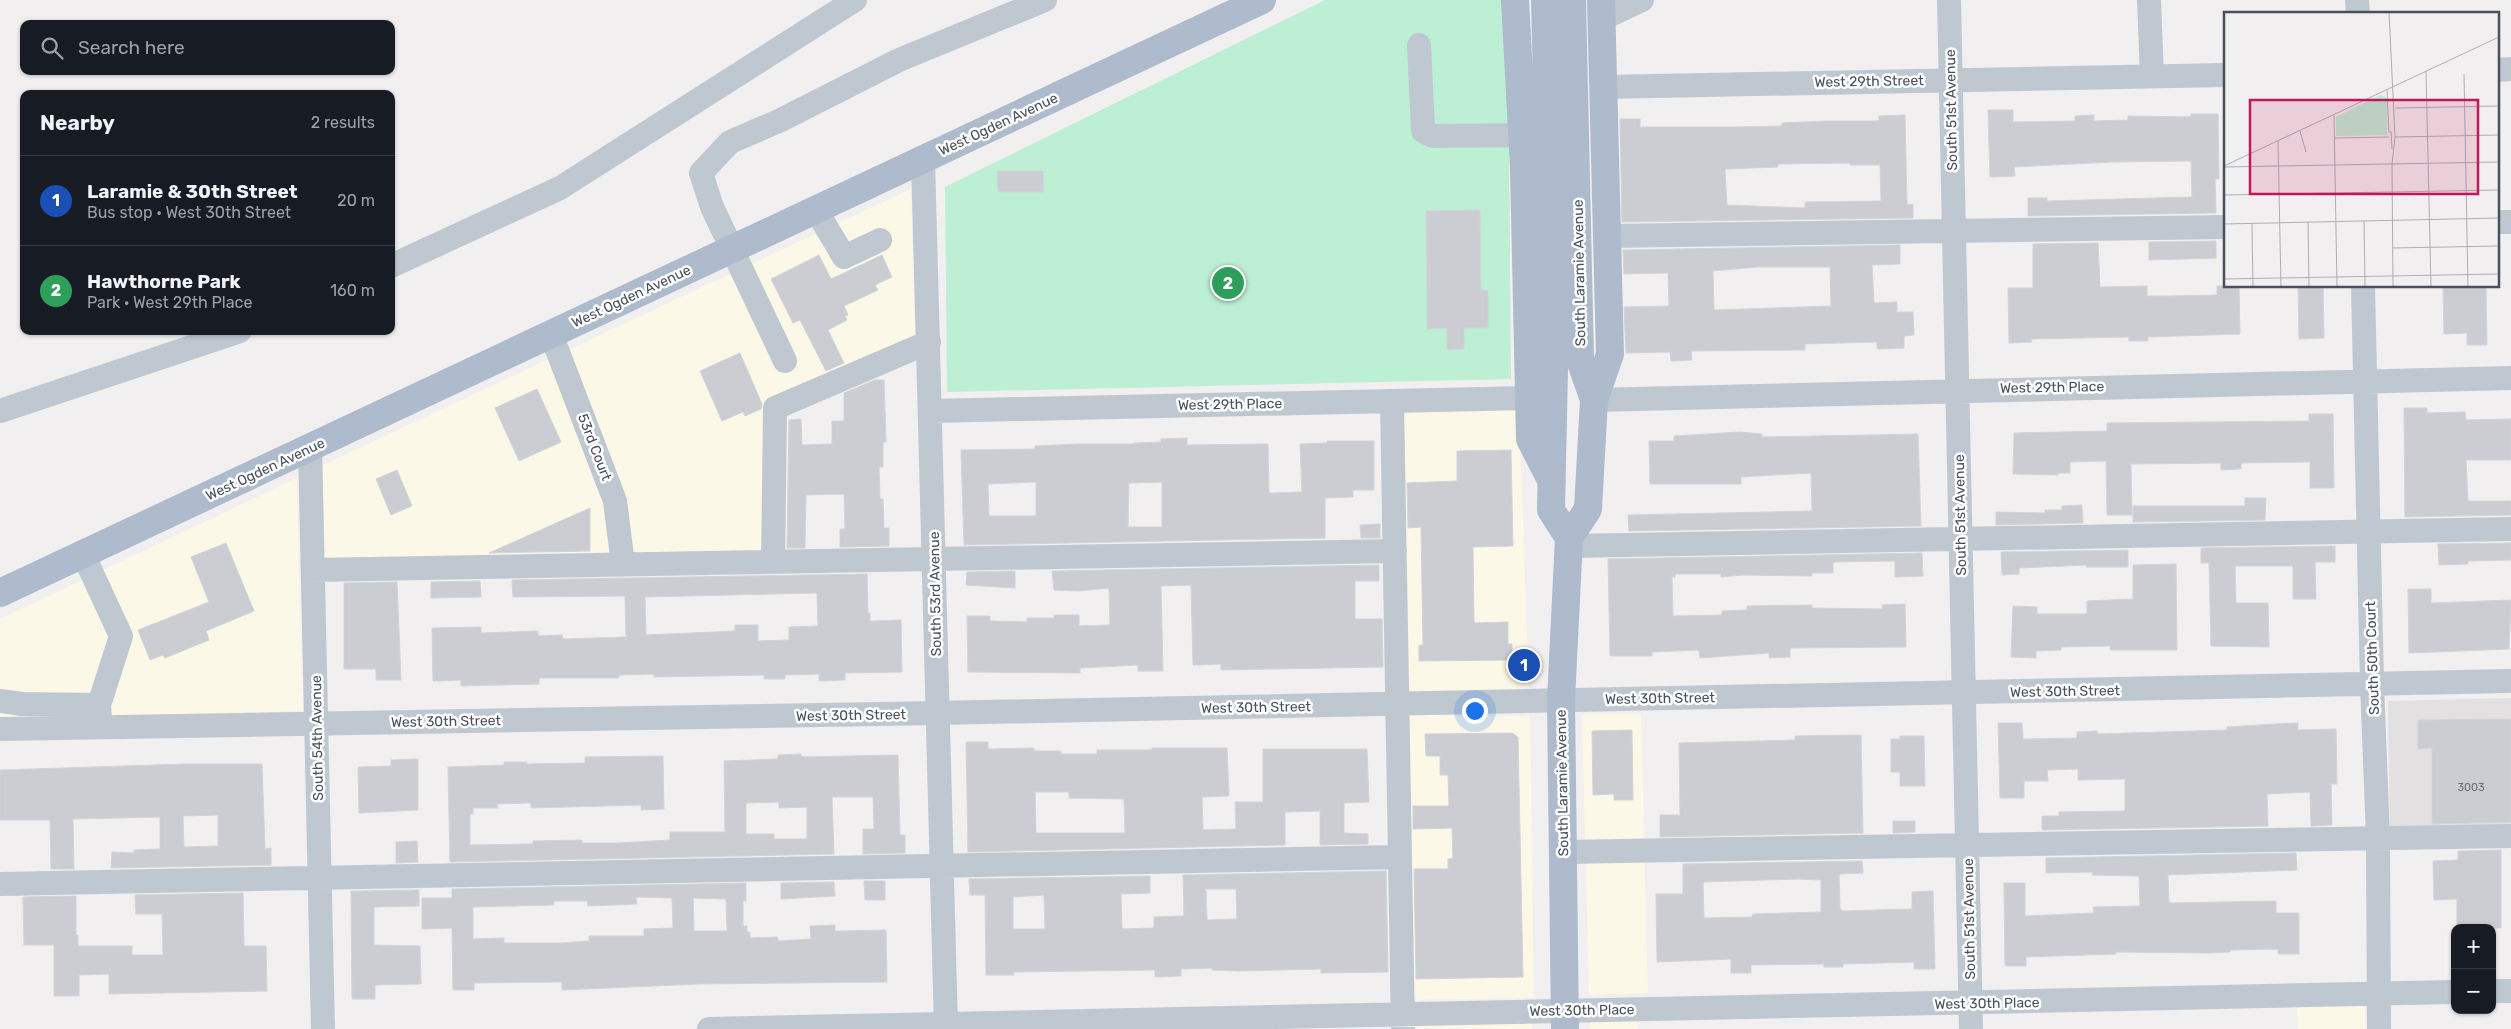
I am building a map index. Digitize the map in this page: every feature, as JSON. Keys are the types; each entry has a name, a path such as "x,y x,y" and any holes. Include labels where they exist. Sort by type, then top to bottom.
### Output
{"main road":[{"name":"West Ogden Avenue","path":"0,593 1262,0"},
{"path":"1515,0 1522,135 1530,438 1550,478"},
{"name":"South Laramie Avenue","path":"1545,0 1554,370 1550,478 1551,510 1569,542"},
{"name":"South Laramie Avenue","path":"1565,1020 1561,700 1569,542 1588,509 1594,400 1580,360 1572,0"},
{"path":"1594,400 1610,354 1601,9"}],"street":[{"path":"395,264 560,188 855,0"},
{"path":"785,361 712,207 701,173 730,142 782,120 899,60 1045,0"},
{"path":"1601,9 1642,0"},
{"name":"South 51st Avenue","path":"1949,0 1971,1029"},
{"path":"2149,0 2152,76"},
{"path":"1419,45 1423,131 1433,136 1522,135"},
{"path":"2498,70 2511,69"},
{"name":"West 29th Street","path":"1604,87 2224,75"},
{"name":"South 53rd Avenue","path":"923,159 946,1027"},
{"path":"816,210 844,257 880,240"},
{"path":"2498,222 2511,222"},
{"path":"1607,236 2224,226"},
{"name":"South 50th Court","path":"2363,288 2372,684 2378,838 2379,1029"},
{"name":"53rd Court","path":"552,334 615,501 623,564"},
{"path":"0,411 228,335"},
{"path":"774,562 775,408 929,342"},
{"name":"West 29th Place","path":"1594,400 2365,380 2511,378"},
{"name":"West 29th Place","path":"931,411 1530,398"},
{"path":"1392,401 1403,1022"},
{"name":"South 54th Avenue","path":"310,447 323,1029"},
{"path":"1569,542 1961,540 2511,529"},
{"path":"313,570 1395,551"},
{"path":"0,701 100,716 121,636 83,554"},
{"name":"West 30th Street","path":"0,729 100,716 316,724 2511,681"},
{"path":"1563,852 2511,836"},
{"path":"0,884 1400,857"},
{"path":"2496,991 2511,991"},
{"name":"West 30th Place","path":"710,1029 1565,1020 1971,1003 2451,992"}],"shaded area":[{"path":"911,189 915,348 775,408 773,562 325,570 323,465"},
{"path":"1519,407 1529,690 1397,692 1392,411"},
{"path":"297,478 303,711 0,718 0,619"},
{"path":"2511,698 2511,836 2390,837 2388,701"},
{"path":"1582,714 1641,714 1648,993 1589,995"},
{"path":"1398,715 1530,716 1534,998 1402,1000"},
{"path":"2365,1006 2366,1029 2298,1029 2297,1007"},
{"path":"1589,1020 1637,1020 1638,1029 1590,1029"},
{"path":"1532,1021 1532,1029 1403,1029 1403,1023"}],"green space":[{"path":"1325,0 1504,0 1508,20 1511,379 947,392 945,187"}],"building":[{"path":"1988,110 2013,110 2013,122 2075,121 2075,116 2094,115 2094,121 2128,120 2128,116 2191,117 2191,114 2218,114 2219,179 2215,179 2216,213 2028,216 2028,198 2047,198 2047,201 2192,197 2191,161 2112,162 2014,167 2015,176 1990,177"},
{"path":"1905,115 1907,205 1913,204 1913,218 1622,222 1620,119 1640,119 1640,127 1733,127 1782,126 1782,123 1827,121 1879,121 1879,116","holes":["1850,163 1850,165 1880,165 1881,201 1805,202 1805,208 1727,205 1725,169 1778,167 1778,164"]},
{"path":"997,171 1043,171 1044,192 998,192"},
{"path":"1480,210 1481,290 1488,290 1488,328 1464,328 1464,349 1447,350 1447,328 1427,329 1426,211"},
{"path":"2216,241 2216,258 2149,260 2149,242"},
{"path":"2098,243 2100,287 2147,286 2147,296 2217,295 2217,286 2239,288 2240,334 2148,337 2148,341 2129,341 2129,337 2031,339 2032,342 2009,343 2008,288 2033,288 2033,244"},
{"path":"1900,245 1900,264 1872,265 1874,303 1897,302 1897,312 1913,312 1914,335 1904,336 1904,348 1877,349 1877,342 1805,344 1805,350 1691,351 1692,360 1671,361 1670,352 1626,353 1624,307 1669,306 1668,273 1624,274 1623,250","holes":["1757,267 1830,267 1831,306 1714,310 1713,271"]},
{"path":"819,255 831,279 882,255 892,277 875,285 878,290 844,306 848,315 845,316 847,320 828,330 844,363 826,371 800,320 793,323 771,279"},
{"path":"2298,288 2323,288 2324,338 2299,339"},
{"path":"2443,288 2486,288 2487,345 2467,345 2467,333 2444,334"},
{"path":"740,353 762,404 761,409 745,416 743,412 722,421 700,371"},
{"path":"875,380 884,380 886,442 883,442 883,467 879,467 880,499 883,499 884,528 889,528 889,546 840,547 840,529 845,529 844,494 806,495 805,548 787,548 789,420 801,419 802,445 832,444 832,421 844,421 844,393"},
{"path":"537,389 561,442 519,461 495,408"},
{"path":"2404,408 2427,408 2427,413 2465,412 2466,420 2511,419 2511,460 2466,460 2468,501 2511,501 2511,515 2405,517"},
{"path":"2309,414 2333,414 2334,488 2310,488 2310,462 2241,463 2241,469 2221,470 2221,463 2131,464 2132,515 2107,515 2106,461 2070,462 2070,473 2058,473 2058,475 2013,474 2014,433 2107,431 2107,423 2309,421"},
{"path":"1740,432 1762,434 1762,437 1918,434 1921,526 1629,531 1628,515 1812,511 1811,473 1741,477 1741,484 1650,484 1649,441 1674,441 1674,436"},
{"path":"1187,438 1187,445 1268,444 1269,493 1302,492 1300,444 1327,443 1327,441 1374,441 1374,490 1353,490 1353,497 1325,498 1325,538 964,545 961,450 1035,449 1035,446 1078,444 1134,444 1161,442 1161,439","holes":["1036,482 1036,516 989,516 988,484","1162,482 1162,527 1128,527 1129,483"]},
{"path":"1511,450 1513,546 1473,547 1474,623 1508,622 1508,644 1512,644 1512,660 1419,661 1419,645 1423,645 1421,527 1408,528 1407,483 1457,481 1457,451"},
{"path":"397,470 412,506 391,515 376,479"},
{"path":"2245,498 2266,498 2265,520 2133,522 2133,506 2245,506"},
{"path":"2082,505 2083,523 1996,525 1996,512 2045,513 2045,510 2062,510 2062,506"},
{"path":"590,508 590,551 489,553"},
{"path":"1380,524 1380,538 1361,538 1360,525"},
{"path":"226,543 254,611 206,631 209,640 165,658 163,655 150,660 138,630 209,602 191,557"},
{"path":"2511,543 2511,560 2468,561 2468,564 2439,565 2438,544"},
{"path":"2335,546 2335,562 2315,562 2316,599 2293,599 2293,566 2235,566 2236,603 2268,603 2269,647 2211,646 2209,563 2201,563 2201,548"},
{"path":"2128,550 2128,567 2086,567 2086,565 2019,568 2019,574 2002,575 2001,552"},
{"path":"1922,553 1923,576 1895,577 1895,561 1833,562 1833,573 1812,573 1812,576 1743,575 1721,577 1721,574 1675,574 1675,577 1672,577 1673,616 1722,615 1722,611 1747,610 1747,606 1812,605 1812,608 1883,609 1882,605 1905,604 1906,647 1790,648 1790,657 1769,658 1769,653 1700,658 1699,650 1652,652 1652,656 1610,656 1608,559"},
{"path":"2176,564 2177,650 2110,650 2110,646 2061,647 2061,650 2036,651 2036,658 2011,657 2013,606 2037,607 2037,614 2087,614 2087,601 2133,599 2133,565"},
{"path":"1379,565 1379,581 1355,581 1355,619 1382,619 1383,667 1221,670 1221,664 1193,665 1191,585 1161,586 1163,671 1138,671 1138,665 1080,668 1080,673 968,672 967,616 990,616 990,621 1027,622 1027,618 1054,618 1054,615 1079,615 1079,626 1110,625 1109,588 1079,591 1054,590 1052,571"},
{"path":"1015,571 1015,588 966,585 967,572"},
{"path":"867,574 870,621 901,620 902,672 845,673 845,680 819,681 819,674 785,675 785,679 764,679 764,675 654,677 654,674 619,675 619,678 539,678 539,684 461,686 461,680 433,681 432,628 481,627 481,633 538,631 538,636 562,635 563,639 626,637 625,596 513,597 512,580","holes":["817,593 818,626 789,627 789,640 758,641 758,625 735,625 735,631 646,635 645,597"]},
{"path":"480,581 481,597 431,598 431,582"},
{"path":"397,582 401,680 376,680 376,669 344,669 344,583"},
{"path":"2408,589 2431,589 2431,603 2511,600 2509,649 2409,653"},
{"path":"2511,719 2511,822 2432,824 2432,748 2418,749 2418,720"},
{"path":"1998,723 2022,723 2023,739 2077,738 2077,732 2097,731 2098,734 2227,730 2227,727 2298,723 2298,730 2336,729 2337,784 2331,784 2332,825 2311,826 2310,792 2267,794 2268,826 2042,830 2042,816 2059,816 2059,812 2125,811 2125,779 2078,780 2078,769 2047,770 2048,781 2024,781 2024,798 2000,798"},
{"path":"1632,730 1633,800 1614,800 1614,794 1593,795 1592,731"},
{"path":"1512,733 1518,737 1523,977 1416,979 1414,869 1448,869 1448,859 1453,858 1452,828 1413,829 1413,806 1449,806 1448,775 1440,775 1440,756 1426,756 1425,734"},
{"path":"1861,735 1863,833 1660,837 1660,815 1680,815 1679,743 1795,740 1795,736"},
{"path":"1900,736 1924,736 1925,786 1900,786 1900,772 1891,772 1891,739 1900,739"},
{"path":"966,742 988,742 988,749 1034,748 1034,751 1061,751 1061,754 1097,754 1097,750 1152,750 1152,748 1227,748 1229,796 1202,797 1203,830 1236,829 1235,802 1263,802 1263,749 1367,749 1369,802 1344,803 1344,833 1368,834 1368,844 1320,845 1320,811 1285,812 1285,845 968,852","holes":["1035,792 1069,792 1069,798 1124,799 1125,833 1036,833"]},
{"path":"801,754 801,757 898,755 900,835 905,835 905,853 863,854 863,829 874,829 873,797 832,797 834,854 450,862 448,767 504,765 504,762 527,762 527,764 585,763 585,757 663,756 664,809 641,810 641,805 531,808 531,803 497,804 498,808 473,808 473,814 470,814 470,845 533,844 533,841 582,840 582,843 617,843 670,840 670,832 725,832 724,761 778,759 778,755","holes":["779,802 779,808 807,807 807,839 774,839 774,834 746,834 746,803"]},
{"path":"418,759 418,810 359,813 358,767 391,766 391,760"},
{"path":"185,764 262,764 265,849 271,848 271,865 111,868 112,852 134,853 134,850 160,849 160,817 73,819 74,869 51,869 50,820 0,820 0,770","holes":["218,815 218,846 184,847 183,816"]},
{"path":"1893,821 1915,821 1915,832 1893,833"},
{"path":"417,841 418,862 396,863 396,842"},
{"path":"2501,850 2501,928 2496,928 2496,924 2457,924 2457,899 2434,900 2433,861 2458,860 2458,851"},
{"path":"2296,853 2297,870 2168,875 2169,903 2276,901 2276,913 2299,913 2299,954 2278,954 2278,949 2230,950 2230,952 2209,953 2115,952 2116,954 2026,957 2026,966 2005,966 2004,883 2025,883 2025,916 2094,913 2093,907 2140,906 2139,876 2092,875 2093,872 2046,873 2046,858"},
{"path":"1862,861 1863,873 1839,874 1840,908 1842,911 1912,909 1912,892 1933,891 1935,969 1914,969 1914,962 1843,964 1843,967 1824,967 1824,964 1751,965 1751,973 1731,973 1731,959 1657,962 1656,894 1683,894 1683,864","holes":["1821,880 1821,912 1704,918 1703,882"]},
{"path":"1386,871 1388,972 1321,973 1321,969 1238,971 1212,970 1212,968 1181,969 1181,976 1155,977 1155,970 1014,972 1014,975 986,975 985,895 970,895 969,879 1150,876 1150,893 1121,894 1122,929 1154,928 1154,917 1184,916 1183,875","holes":["1206,889 1236,889 1237,919 1207,920","1044,895 1045,929 1013,929 1013,897"]},
{"path":"864,881 885,881 885,900 865,900"},
{"path":"834,882 835,896 781,899 781,883"},
{"path":"746,883 746,901 743,901 743,926 747,926 750,938 778,937 778,941 811,939 810,926 835,925 835,931 886,930 887,982 699,984 562,990 562,982 474,983 474,990 453,990 452,928 422,929 422,898 452,898 452,889","holes":["636,897 672,898 673,928 644,929 644,936 589,936 589,941 561,943 504,943 504,938 473,939 473,907 554,905 554,901 587,901 588,906 637,904","693,898 726,899 727,931 694,931"]},
{"path":"419,890 419,906 374,907 374,945 420,946 421,984 375,985 375,999 352,999 351,891"},
{"path":"243,893 244,946 266,946 267,991 109,994 109,974 79,975 79,996 54,996 54,945 24,945 23,897 76,896 76,935 78,935 78,946 132,946 132,955 163,955 162,914 136,914 135,895"}],"place":[{"name":"Hawthorne Park","path":"1228,283"},
{"name":"Laramie & 30th Street","path":"1524,665"}]}
